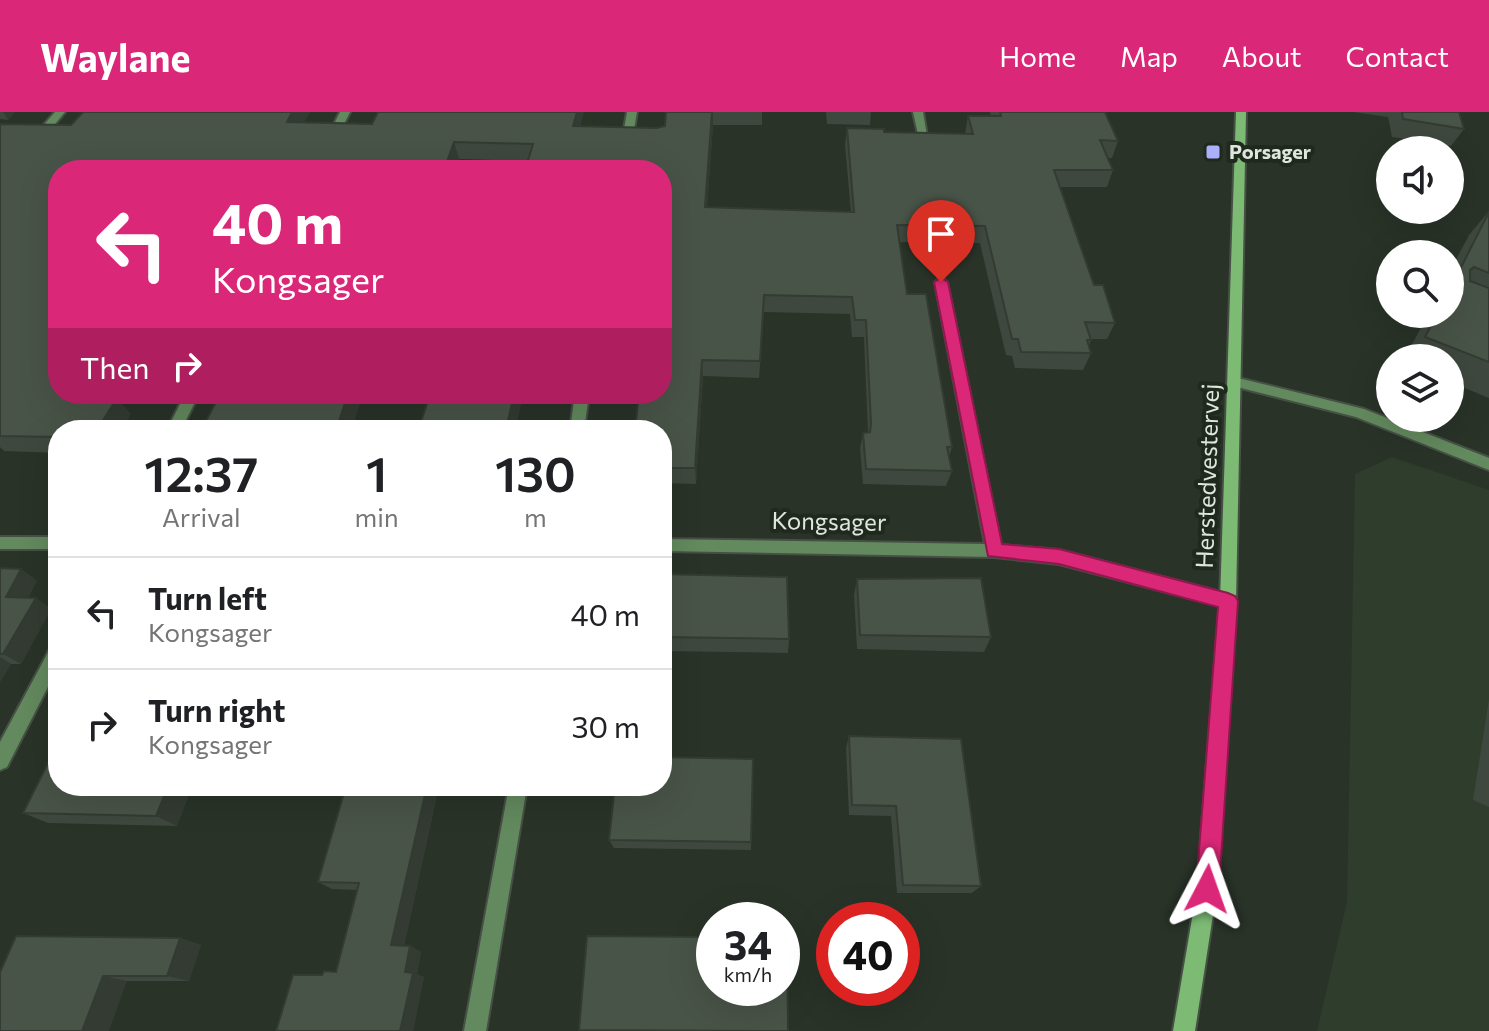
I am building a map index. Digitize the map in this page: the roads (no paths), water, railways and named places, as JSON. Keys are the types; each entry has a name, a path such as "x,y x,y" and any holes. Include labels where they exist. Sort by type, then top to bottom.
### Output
{"street":[{"path":"46,128 60,112"},
{"path":"337,128 345,112"},
{"path":"628,135 632,112"},
{"path":"918,112 923,134"},
{"name":"Herstedvestervej","path":"1184,1031 1207,889 1228,601 1241,112"},
{"path":"941,282 994,551"},
{"path":"1234,382 1359,413 1489,464"},
{"path":"0,543 48,543"},
{"name":"Kongsager","path":"672,545 994,551 1059,557 1228,601"},
{"path":"0,761 48,669"},
{"path":"475,1031 516,796"}],"place":[{"name":"Porsager","path":"1213,152"}]}
